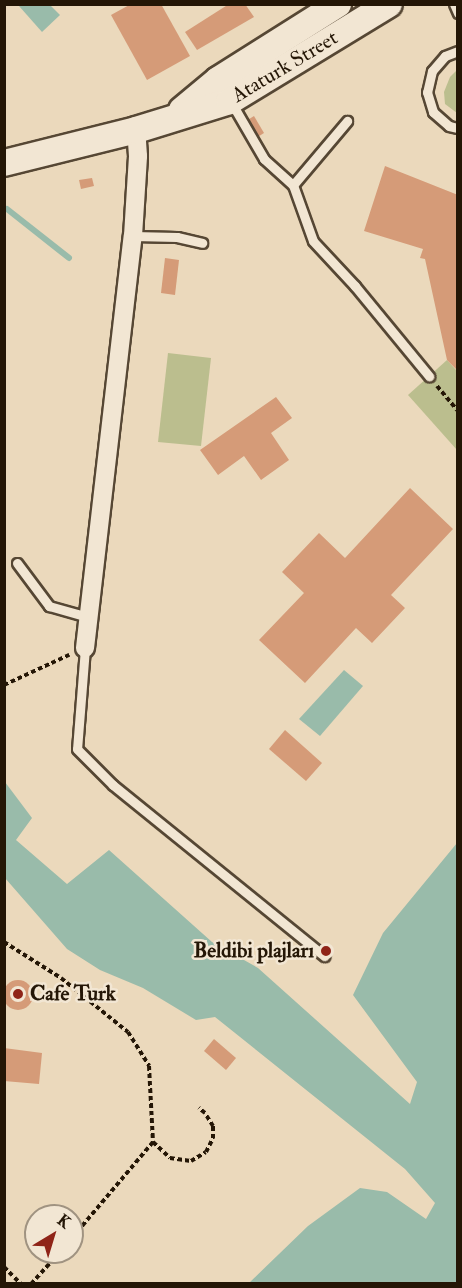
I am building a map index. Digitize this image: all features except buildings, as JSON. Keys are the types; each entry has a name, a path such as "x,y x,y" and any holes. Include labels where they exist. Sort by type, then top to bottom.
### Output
{"street":[{"name":"Ataturk Street","path":"224,91 338,4"},
{"name":"Ataturk Street","path":"4,163 136,130 175,116 389,4"},
{"path":"85,648 132,236 138,156 136,130"}],"lane":[{"path":"454,4 458,12"},
{"path":"458,51 446,56 432,71 427,92 434,112 449,126 458,129"},
{"path":"224,91 264,159 294,185 313,241 355,286 429,376"},
{"path":"294,185 347,121"},
{"path":"132,236 177,237 202,243"},
{"path":"17,563 49,606 88,617"},
{"path":"85,648 76,749 113,785 324,957"}],"path":[{"path":"429,376 458,411"},
{"path":"4,685 85,648"},
{"path":"4,942 61,978 128,1032 149,1066 153,1142 84,1224"},
{"path":"153,1142 170,1158 190,1161 206,1152 213,1138 213,1126 206,1113 199,1108"},
{"path":"31,1284 49,1264"},
{"path":"4,1267 21,1284"}],"shaded area":[{"path":"20,5 50,5 60,15 42,32"},
{"path":"457,70 457,113 445,104 444,92 450,77"},
{"path":"168,353 211,358 201,446 158,442"},
{"path":"447,360 457,371 457,450 408,395"},
{"path":"344,670 363,686 320,736 299,719"},
{"path":"5,782 32,818 16,840 67,884 109,850 212,942 258,968 410,1104 417,1082 353,995 383,933 457,843 457,1283 249,1283 308,1226 360,1188 387,1192 426,1219 435,1203 405,1169 215,1017 196,1020 143,988 100,970 67,949 5,878"}],"waterway":[{"path":"7,209 69,258"}],"place":[{"name":"Beldibi plajları","path":"326,951"},
{"name":"Cafe Turk","path":"18,994"}]}
